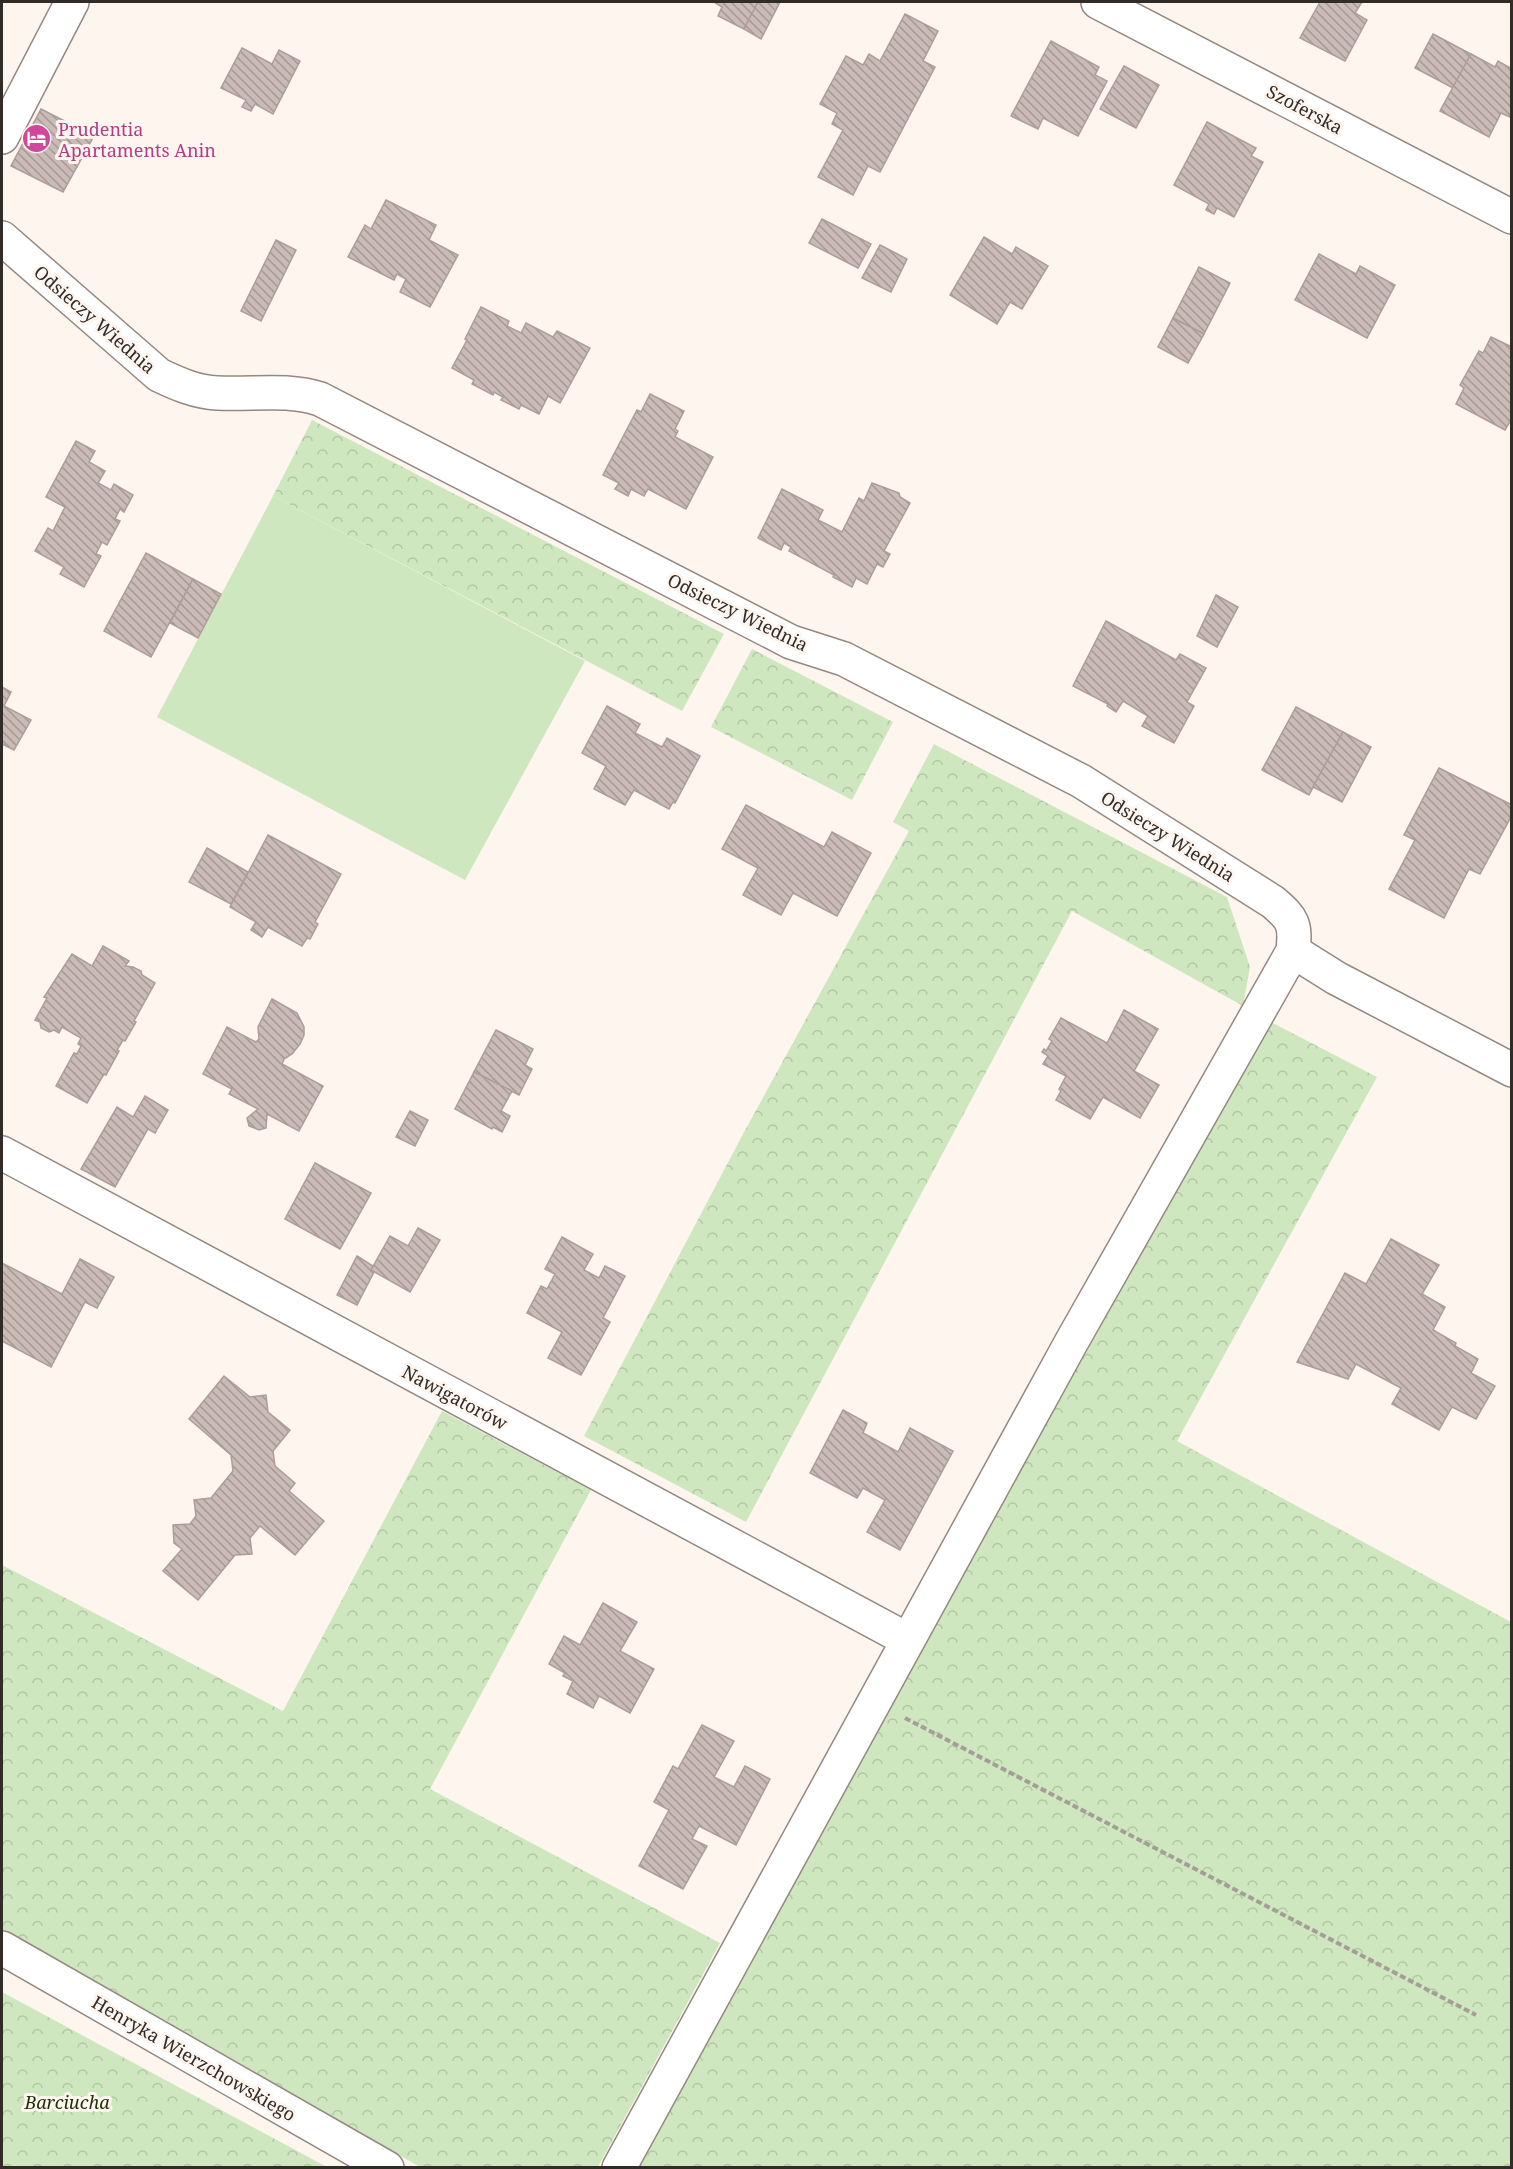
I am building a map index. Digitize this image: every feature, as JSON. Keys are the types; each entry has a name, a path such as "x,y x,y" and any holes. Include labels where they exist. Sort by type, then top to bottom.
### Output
{"street":[{"path":"2,137 72,2"},
{"name":"Szoferska","path":"1098,2 1512,217"},
{"name":"Odsieczy Wiednia","path":"2,238 159,375 185,388 216,393 285,391 320,399 791,642 844,659 1081,781 1273,902 1290,917 1295,934 1293,951"},
{"path":"619,2168 1078,1330 1293,951 1336,978 1512,1070"},
{"name":"Nawigatorów","path":"2,1153 908,1641"},
{"name":"Henryka Wierzchowskiego","path":"2,1948 387,2168"}],"path":[{"path":"874,1702 1476,2015"}],"green space":[{"path":"312,420 724,634 682,711 273,496"},
{"path":"273,496 585,661 465,880 157,717"},
{"path":"752,649 893,722 852,800 711,727"},
{"path":"934,744 1227,897 1250,967 1243,1006 1072,911 746,1522 584,1436 743,1134 909,831 893,822"},
{"path":"1267,1020 1377,1077 1177,1441 1511,1622 1511,2167 635,2168"},
{"path":"442,1411 591,1490 430,1789 720,1943 598,2167 420,2167 2,1929 2,1565 283,1711"},
{"name":"Barciucha","path":"2,1992 327,2167 2,2167"}],"building":[{"path":"714,2 758,2 744,29 718,16 722,7"},
{"path":"758,2 780,2 761,39 744,29"},
{"path":"1320,2 1362,2 1355,13 1367,20 1345,61 1300,38"},
{"path":"905,14 938,31 923,61 935,67 880,172 868,166 853,195 818,177 843,130 832,124 837,113 820,104 846,56 863,65 869,54 880,61"},
{"path":"1433,34 1471,54 1453,88 1415,68"},
{"path":"1051,41 1099,67 1095,75 1107,81 1078,136 1043,118 1038,129 1011,116"},
{"path":"242,48 272,64 279,50 300,61 273,114 255,104 251,111 242,107 246,100 221,88"},
{"path":"1471,54 1495,67 1498,61 1512,69 1512,118 1501,113 1489,137 1440,111"},
{"path":"1124,66 1159,85 1136,128 1100,109"},
{"path":"41,109 94,136 63,192 11,166"},
{"path":"1207,122 1256,148 1251,156 1263,162 1234,217 1217,208 1214,214 1206,210 1209,204 1174,185"},
{"path":"386,200 436,225 429,240 458,255 430,307 400,292 406,279 397,274 394,280 348,257 365,225 371,229"},
{"path":"822,219 871,244 858,268 809,243"},
{"path":"984,237 1012,254 1016,247 1048,266 1022,309 1010,302 997,324 950,295"},
{"path":"276,240 296,250 261,321 241,311"},
{"path":"880,245 907,259 891,292 862,278"},
{"path":"1319,254 1356,274 1360,266 1395,285 1367,338 1295,300"},
{"path":"1199,267 1230,283 1204,334 1173,318"},
{"path":"481,307 509,321 507,326 521,333 526,323 553,337 557,331 590,348 560,403 548,396 539,414 521,405 519,409 501,400 503,397 494,392 493,395 472,384 474,380 452,368"},
{"path":"1173,318 1204,334 1188,363 1158,347"},
{"path":"1491,337 1512,347 1512,418 1505,430 1456,404 1464,388 1460,385 1479,351 1483,353"},
{"path":"650,394 684,411 675,429 678,431 675,437 713,457 686,509 648,489 644,496 631,489 628,496 615,489 619,483 603,475 637,410 641,412"},
{"path":"76,441 95,451 89,462 105,471 98,483 111,490 114,484 133,495 124,512 120,509 115,519 120,521 107,545 102,542 96,554 101,556 84,587 60,574 64,567 35,551 48,528 53,531 65,507 46,497"},
{"path":"872,483 899,493 900,497 910,503 884,551 890,554 883,567 877,564 867,584 856,578 852,587 789,551 791,547 784,543 781,550 758,538 782,489 823,510 818,520 842,532 859,498 864,501"},
{"path":"146,553 193,579 151,657 104,631"},
{"path":"193,579 221,594 198,638 170,623"},
{"path":"1216,595 1238,607 1217,647 1197,636"},
{"path":"1106,621 1176,660 1180,654 1206,668 1187,702 1194,706 1174,743 1142,726 1148,716 1123,701 1116,712 1107,706 1108,704 1073,686"},
{"path":"2,687 11,692 4,706 31,720 14,750 2,744"},
{"path":"607,706 640,724 635,733 662,747 667,738 700,756 675,803 673,802 669,809 634,790 625,805 594,789 606,766 582,753"},
{"path":"1296,707 1343,732 1309,795 1262,770"},
{"path":"1343,732 1371,747 1342,802 1313,787"},
{"path":"1439,768 1512,805 1512,815 1480,874 1469,869 1444,918 1389,889 1415,840 1404,835"},
{"path":"746,805 824,847 832,832 871,853 837,916 793,893 781,915 743,895 758,868 722,849"},
{"path":"268,835 341,874 315,922 318,924 310,939 307,938 302,946 268,927 262,937 251,930 256,922 230,907"},
{"path":"207,848 248,872 231,904 189,882"},
{"path":"103,946 129,961 125,966 141,971 142,975 155,983 134,1021 136,1022 117,1050 119,1051 106,1075 104,1074 87,1103 56,1086 74,1053 77,1054 81,1046 78,1044 81,1038 62,1027 59,1033 54,1030 49,1032 41,1028 40,1022 35,1020 47,998 44,997 72,954 92,966"},
{"path":"272,999 297,1013 304,1027 304,1035 300,1044 292,1054 284,1059 282,1064 323,1086 299,1131 267,1114 266,1128 259,1130 249,1126 247,1118 258,1109 229,1094 232,1089 203,1074 227,1027 256,1042 259,1039 258,1027"},
{"path":"1124,1010 1158,1029 1134,1071 1159,1085 1140,1118 1103,1097 1090,1119 1056,1100 1066,1076 1043,1064 1048,1056 1042,1052 1044,1049 1046,1051 1052,1041 1049,1039 1061,1018 1107,1043"},
{"path":"496,1030 533,1049 525,1065 532,1069 519,1095 474,1072"},
{"path":"474,1072 512,1091 501,1111 510,1116 502,1132 455,1109"},
{"path":"145,1096 168,1110 155,1133 148,1129 115,1187 81,1169 117,1107 133,1117"},
{"path":"410,1111 428,1120 415,1146 396,1137"},
{"path":"315,1163 371,1193 340,1249 285,1219"},
{"path":"418,1228 440,1240 410,1292 371,1270 390,1236 408,1246"},
{"path":"562,1237 593,1254 584,1270 599,1278 605,1266 625,1276 603,1318 610,1322 581,1375 548,1358 562,1332 527,1313 541,1286 547,1289 555,1274 545,1269"},
{"path":"1391,1239 1439,1265 1422,1294 1445,1307 1433,1330 1478,1359 1471,1373 1495,1386 1476,1419 1452,1407 1439,1430 1392,1404 1401,1388 1356,1364 1348,1379 1297,1362 1345,1273 1366,1284"},
{"path":"357,1256 373,1266 371,1270 374,1272 357,1305 337,1295"},
{"path":"80,1259 114,1277 97,1308 85,1302 51,1367 2,1341 2,1263 62,1294"},
{"path":"224,1376 250,1397 266,1395 268,1412 290,1430 273,1451 275,1466 295,1483 289,1491 324,1521 295,1555 260,1526 250,1538 252,1554 235,1555 198,1600 163,1571 182,1549 174,1543 173,1525 190,1524 196,1516 194,1500 211,1498 233,1471 231,1455 189,1419"},
{"path":"843,1410 867,1423 863,1433 898,1452 910,1428 953,1451 900,1550 867,1532 885,1500 863,1488 857,1498 810,1473"},
{"path":"603,1603 637,1622 620,1651 654,1669 630,1713 599,1696 593,1708 567,1694 573,1681 563,1676 565,1673 549,1664 564,1636 580,1645"},
{"path":"702,1725 734,1741 714,1777 734,1787 745,1766 770,1779 736,1845 699,1826 692,1839 707,1846 683,1889 639,1866 669,1810 654,1802 673,1766 678,1769"}],"place":[{"name":"Prudentia Apartaments Anin","path":"37,139"}]}
